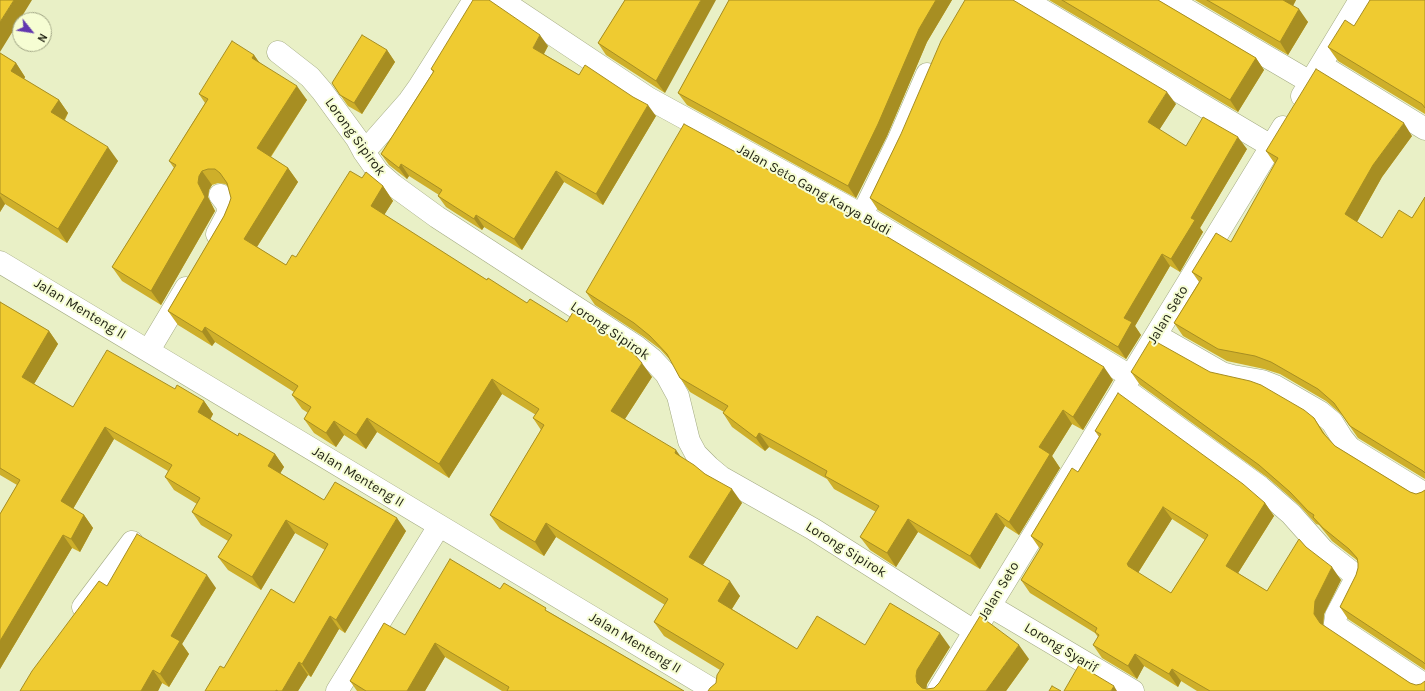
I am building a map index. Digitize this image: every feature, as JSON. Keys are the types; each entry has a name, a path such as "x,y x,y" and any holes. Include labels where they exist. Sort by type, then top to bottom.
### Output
{"street":[{"path":"364,152 409,101 433,67 474,0"},
{"name":"Jalan Seto Gang Karya Budi","path":"501,0 648,98 674,103 862,215 1127,382 1177,426 1260,487 1291,514 1323,550 1350,571 1355,578 1354,582 1336,616 1336,626 1425,685"},
{"path":"1025,0 1271,146"},
{"path":"1170,0 1425,129"},
{"name":"Jalan Seto","path":"938,691 1360,0"},
{"name":"Lorong Sipirok","path":"278,52 310,77 322,91 357,139 378,172 437,217 637,347 652,359 666,374 678,396 689,441 696,454 709,467 722,477 813,529 974,632"},
{"path":"862,215 898,141 935,55"},
{"path":"208,250 224,224 228,213 227,204 220,194"},
{"name":"Jalan Menteng II","path":"0,262 149,350 715,691"},
{"path":"149,350 196,270"},
{"path":"1156,335 1222,373 1262,381 1275,386 1320,412 1332,422 1350,448 1425,494"},
{"path":"337,691 440,526"},
{"path":"71,623 132,542"},
{"name":"Lorong Syarif","path":"990,606 1133,691"}],"building":[{"path":"0,0 14,0 0,22"},
{"path":"473,0 489,0 540,35 533,48 579,75 585,65 633,97 648,105 596,194 556,171 514,239 476,215 474,219 438,196 442,190 401,164 399,168 381,154 434,71 431,69"},
{"path":"625,0 701,0 656,81 598,43"},
{"path":"729,0 936,0 919,29 878,124 848,186 678,93"},
{"path":"965,0 1013,0 1167,92 1148,122 1186,146 1203,117 1238,137 1191,218 1195,220 1171,259 1162,254 1124,318 1132,322 1118,347 870,198 901,134 941,41"},
{"path":"1062,0 1158,0 1256,58 1230,100"},
{"path":"1207,0 1283,0 1299,9 1280,42"},
{"path":"1370,0 1425,0 1425,108 1422,104 1328,47 1345,20 1354,26"},
{"path":"362,35 387,50 354,103 340,95 332,83"},
{"path":"232,41 254,55 252,58 297,86 257,148 288,168 244,239 286,265 292,255 296,257 350,171 362,178 366,172 383,186 371,206 487,280 488,278 527,303 530,299 567,322 573,312 620,343 634,354 642,363 611,411 676,450 675,453 705,474 732,489 689,557 730,581 718,601 797,649 817,616 865,645 890,603 940,633 917,670 917,683 922,688 927,689 934,688 939,683 980,616 1019,645 986,691 708,691 716,683 717,675 724,664 654,622 668,599 546,523 535,542 490,515 544,425 533,418 539,409 492,379 439,464 367,418 356,435 334,421 326,433 304,419 311,407 292,395 298,386 205,327 202,332 168,311 224,216 231,198 227,183 215,169 202,171 199,176 198,183 205,197 151,291 112,267 176,165 169,161 208,99 199,94"},
{"path":"0,53 16,63 11,71 59,100 51,112 108,147 58,229 0,193"},
{"path":"1316,69 1404,123 1373,165 1345,214 1382,238 1399,210 1412,218 1425,197 1425,473 1350,426 1334,403 1318,389 1271,362 1255,356 1218,349 1174,323 1202,278 1192,272 1216,233 1231,242 1278,158 1266,151"},
{"path":"684,124 846,212 1104,367 1073,417 1063,410 1039,447 1050,454 1009,522 996,513 970,556 908,519 887,553 860,537 879,506 825,476 827,471 759,433 756,438 723,413 728,406 680,378 667,354 650,336 634,323 586,292"},
{"path":"0,302 49,331 22,377 73,407 107,350 175,389 177,385 204,401 198,412 238,436 239,433 275,454 268,466 324,500 335,482 397,518 336,620 330,616 302,664 299,662 282,691 205,691 220,666 224,668 271,589 294,603 328,544 286,520 252,577 218,557 232,535 192,512 200,498 165,477 172,465 105,427 61,501 84,515 71,539 63,535 0,641 0,514 20,480 0,468"},
{"path":"1151,339 1210,372 1261,385 1304,410 1314,418 1323,433 1335,446 1410,492 1416,494 1425,490 1425,664 1340,607 1358,568 1357,558 1349,549 1323,528 1313,517 1314,515 1259,465 1131,372"},
{"path":"1118,393 1243,484 1265,503 1226,566 1267,591 1299,539 1306,547 1332,567 1315,601 1314,614 1320,623 1410,683 1416,685 1425,681 1425,691 1210,691 1172,669 1169,674 1135,654 1128,666 1093,645 1099,635 1095,632 1097,628 1021,580 1043,544 1031,536 1072,468 1078,472 1101,434 1095,431","holes":["1163,507 1208,535 1171,593 1127,564"]},
{"path":"137,534 207,575 171,636 180,641 160,674 153,670 141,691 20,691 32,671 99,581 107,586"},
{"path":"450,559 500,589 504,583 546,608 545,610 684,691 507,691 509,687 435,643 407,691 366,691 350,681 384,623 405,635"},
{"path":"1079,665 1114,686 1111,691 1064,691"},
{"path":"1052,686 1061,691 1049,691"}]}
